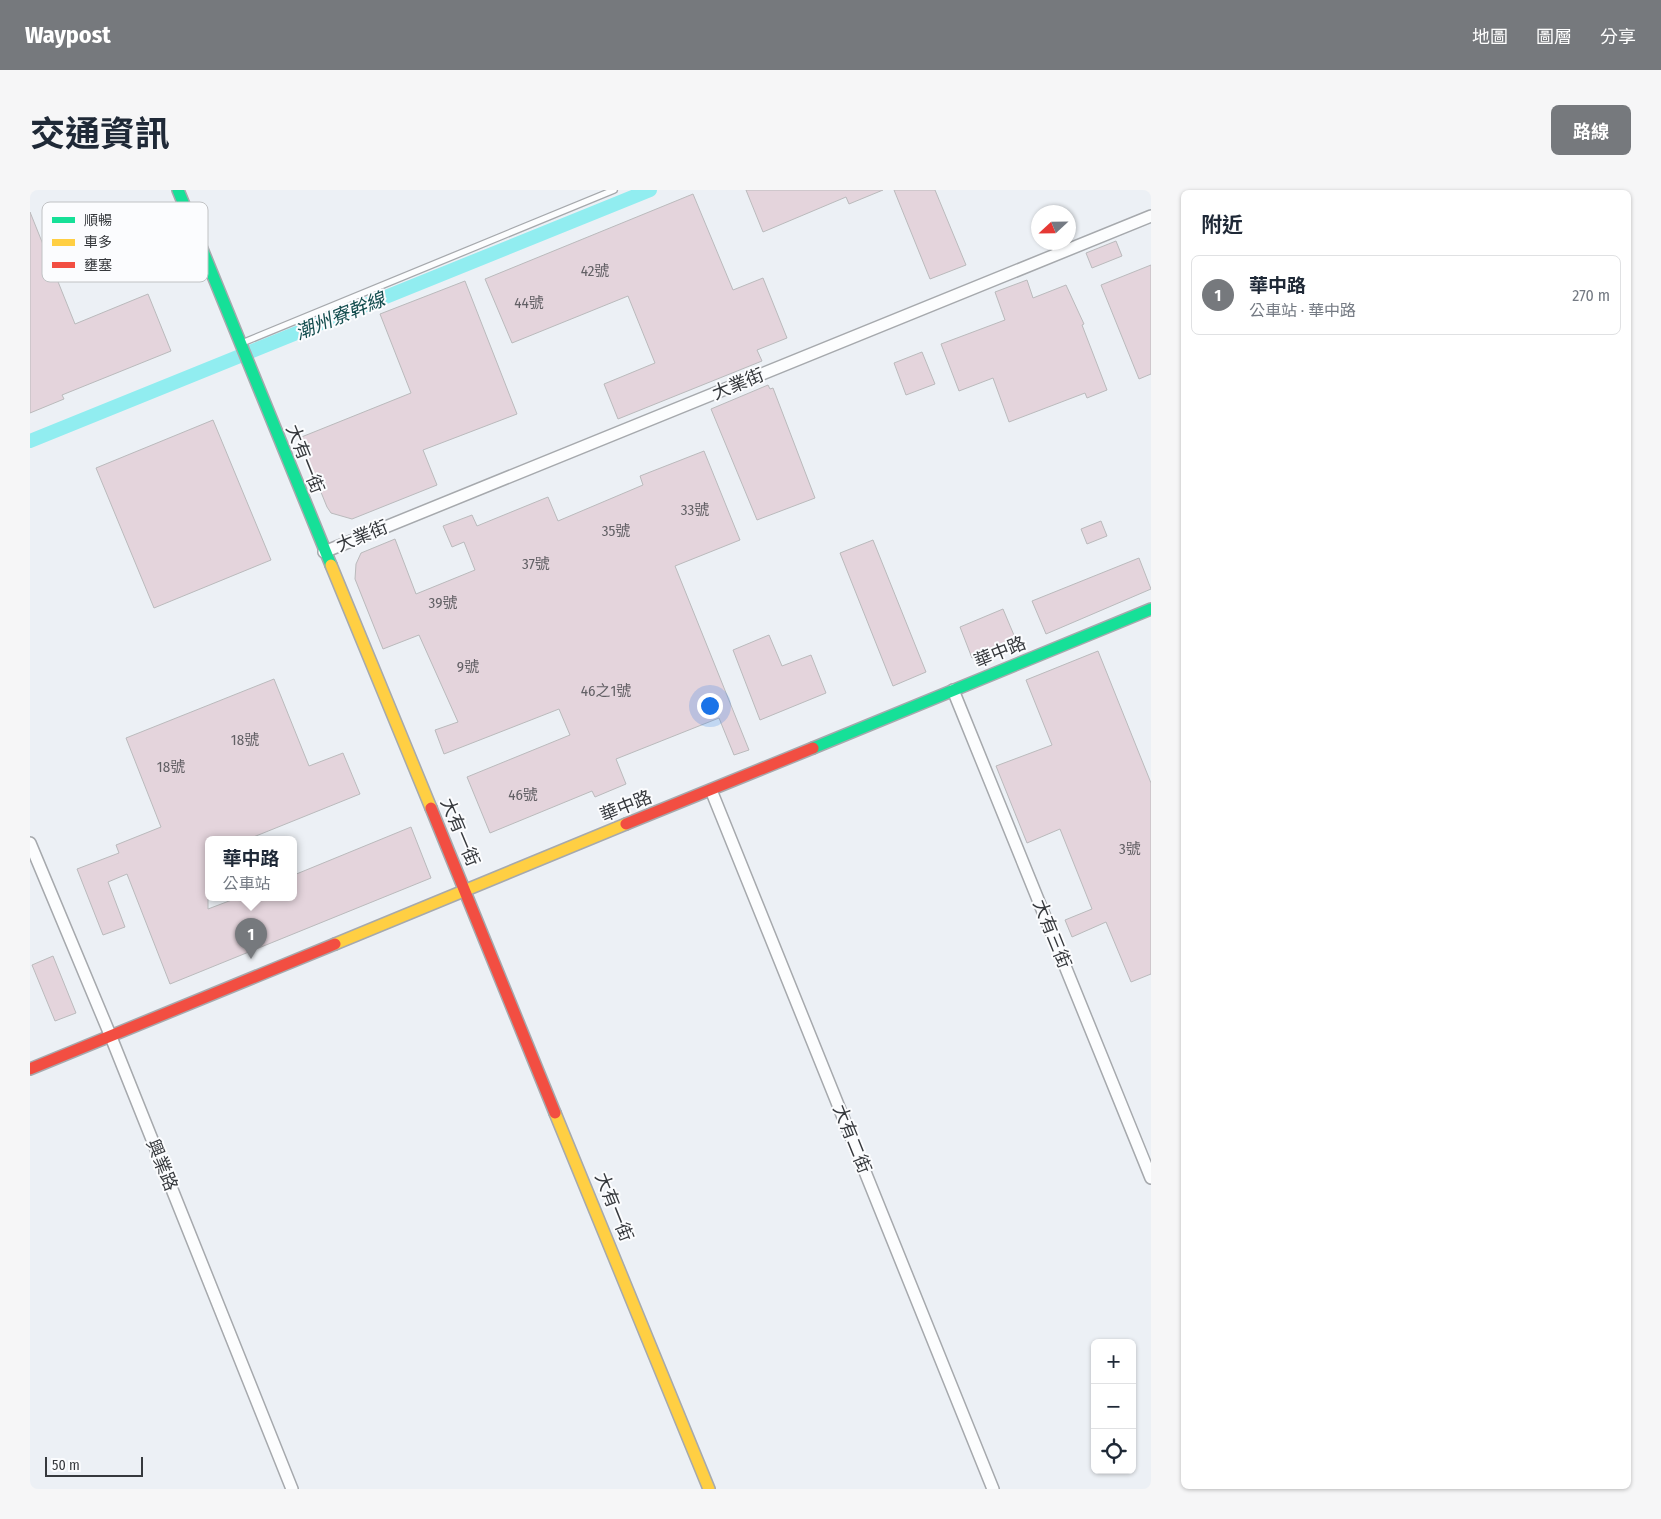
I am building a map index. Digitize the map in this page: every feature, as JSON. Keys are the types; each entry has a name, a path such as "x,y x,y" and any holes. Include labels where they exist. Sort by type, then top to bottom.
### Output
{"street":[{"name":"大有一街","path":"178,190 183,202"},
{"name":"大業街","path":"324,552 1151,216"},
{"name":"大有一街","path":"208,265 324,552 466,891 710,1489"},
{"name":"華中路","path":"30,1069 1151,609"},
{"name":"大有三街","path":"953,690 1151,1178"},
{"name":"大有二街","path":"711,790 993,1489"},
{"name":"興業路","path":"30,843 111,1037 292,1489"}],"lane":[{"path":"240,344 614,190"}],"building":[{"path":"746,190 883,190 849,204 846,197 763,232"},
{"path":"894,190 935,190 966,265 930,279"},
{"path":"693,194 733,290 763,278 787,338 757,350 762,361 618,419 604,384 655,363 628,296 512,343 485,279"},
{"path":"30,212 42,242 42,282 58,282 75,324 148,294 171,351 62,395 64,399 30,413"},
{"path":"1116,241 1122,256 1092,268 1086,253"},
{"path":"1151,265 1151,374 1139,379 1101,285"},
{"path":"1027,280 1033,298 1066,285 1084,324 1082,325 1107,390 1087,398 1085,393 1009,422 993,378 959,391 941,344 1005,320 995,292"},
{"path":"465,281 517,414 423,450 437,485 352,519 331,513 299,438 411,393 380,314"},
{"path":"922,352 935,384 906,395 894,363"},
{"path":"768,385 770,389 773,388 815,498 757,520 711,409"},
{"path":"213,420 271,560 154,608 96,468"},
{"path":"704,451 740,540 675,566 749,750 734,755 719,718 616,759 626,784 595,797 592,791 490,833 467,777 570,735 559,709 444,754 435,730 458,722 419,635 383,649 355,579 356,564 361,553 395,539 416,594 475,570 464,542 452,547 443,526 472,515 477,526 548,497 558,521 643,485 640,476"},
{"path":"1101,521 1107,536 1087,544 1081,529"},
{"path":"873,540 926,672 893,686 840,553"},
{"path":"1139,558 1151,589 1046,634 1032,601"},
{"path":"1003,609 1016,640 972,658 960,627"},
{"path":"769,635 782,666 811,655 826,693 760,720 733,650"},
{"path":"1098,651 1151,783 1151,974 1131,982 1106,922 1072,937 1065,920 1092,909 1060,829 1027,843 996,766 1052,745 1026,680"},
{"path":"274,679 309,766 343,753 360,794 256,836 205,836 205,901 208,901 208,909 229,901 297,901 297,874 411,827 431,878 170,984 127,874 108,882 125,927 103,935 77,869 119,853 116,845 161,827 126,738"},
{"path":"53,956 76,1013 55,1021 32,965"}],"waterway":[{"name":"潮州寮幹線","path":"30,441 650,190"}],"traffic: fast":[{"path":"178,190 183,202"},
{"path":"208,264 331,565"},
{"path":"813,748 1151,609"}],"traffic: slow":[{"path":"331,565 431,808"},
{"path":"335,944 626,824"},
{"path":"555,1113 709,1489"}],"traffic: jam":[{"path":"626,824 813,748"},
{"path":"431,808 555,1113"},
{"path":"30,1069 335,944"}],"place":[{"name":"華中路","path":"251,959"}]}
